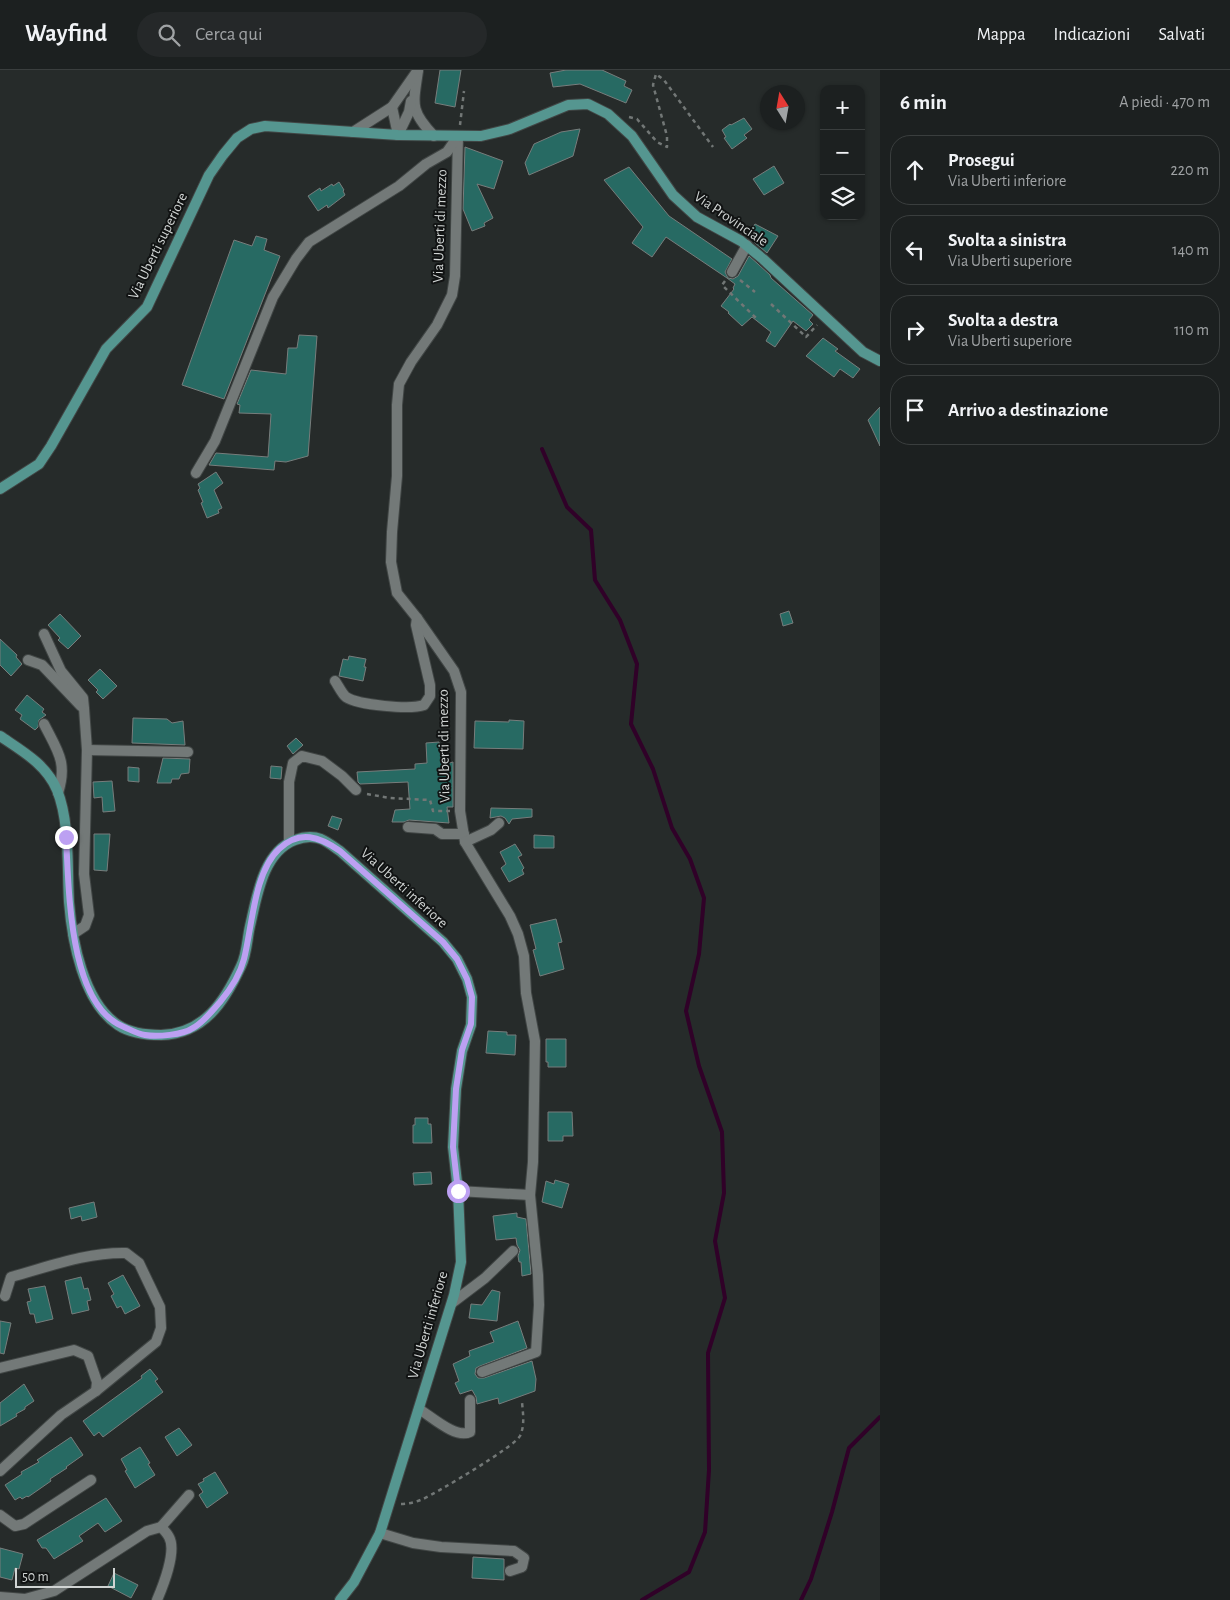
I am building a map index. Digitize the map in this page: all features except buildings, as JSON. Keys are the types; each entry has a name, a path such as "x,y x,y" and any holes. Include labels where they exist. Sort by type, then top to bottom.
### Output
{"main road":[{"name":"Via Provinciale","path":"398,135 481,136 510,129 568,105 588,104 608,114 632,136 673,195 697,217 747,245 863,352 880,361"},
{"name":"Via Uberti superiore","path":"0,489 39,464 106,349 147,307 209,175 237,138 251,129 265,126 398,135"},
{"path":"0,736 38,762 52,780 58,792 66,837 69,903 73,934 90,992 104,1012 118,1025 144,1035 170,1035 192,1029 209,1015 230,991 244,961 250,927 266,868 278,850 289,842"},
{"name":"Via Uberti inferiore","path":"289,842 299,838 316,838 323,840 340,851 443,942 457,959 467,979 472,997 471,1024 462,1050 456,1089 453,1147 458,1191 461,1262 452,1302 380,1533 354,1582 340,1600"}],"street":[{"path":"353,132 392,107 418,70"},
{"path":"398,135 409,112 418,70"},
{"path":"418,70 414,97 416,114 434,136"},
{"path":"392,107 398,135"},
{"path":"196,473 215,441 273,297 296,259 309,242 399,186 426,164 447,152 458,136"},
{"name":"Via Uberti di mezzo","path":"458,136 455,276 452,295 437,325 411,362 399,384 397,405 397,476 391,562 397,593 445,656 454,672 461,692 460,811 464,838 510,916 518,934 524,956 526,993 535,1041 533,1162 530,1195 538,1275 539,1305 536,1352 482,1372"},
{"path":"732,272 747,245"},
{"path":"335,681 346,697 368,703 400,708 416,708 424,705 430,696 430,685 416,625 417,618"},
{"path":"44,634 61,671 83,698 84,708 87,750 84,874 89,915 85,926 73,934"},
{"path":"28,660 42,665 84,708"},
{"path":"44,724 60,756 63,774 58,792"},
{"path":"87,750 188,752"},
{"path":"289,842 289,782 293,763 302,756 322,761 342,776 356,790"},
{"path":"408,827 435,829 442,834 464,838 491,830 499,823"},
{"path":"458,1191 530,1195"},
{"path":"452,1302 485,1278 513,1251"},
{"path":"0,1471 61,1415 96,1391 156,1342 161,1328 160,1307 138,1264 126,1252 109,1252 11,1277 5,1296"},
{"path":"0,1368 74,1350 88,1356 97,1382 96,1391"},
{"path":"419,1409 453,1432 464,1435 470,1432 470,1400"},
{"path":"0,1515 14,1526 24,1524 91,1480"},
{"path":"0,1597 25,1599 54,1591 147,1531 161,1527 189,1495"},
{"path":"157,1600 169,1567 170,1540 161,1527"},
{"path":"380,1533 413,1543 441,1547 514,1551 524,1558 522,1567 510,1572"}],"path":[{"path":"619,123 628,117 637,118 657,142 666,147 667,136 653,85 656,74 664,80 713,148"},
{"path":"458,136 464,92"},
{"path":"755,292 732,272 722,285 758,320"},
{"path":"771,304 806,337 825,316"},
{"path":"356,790 362,793 390,798 430,800 433,811 460,811"},
{"path":"388,1503 409,1504 429,1496 452,1484 519,1438 524,1423 522,1402"}],"waterway":[{"path":"542,449 567,507 591,530 595,580 620,620 637,664 631,724 653,769 672,828 690,859 704,898 699,954 686,1011 699,1066 722,1132 724,1193 715,1241 725,1298 708,1353 709,1470 705,1532 689,1572 642,1600"},
{"path":"801,1600 811,1579 832,1512 849,1448 880,1417"}],"route":[{"path":"66,837 69,903 73,934 90,992 104,1012 118,1025 144,1035 170,1035 192,1029 209,1015 230,991 244,961 250,927 266,868 278,850 299,838 306,837 323,840 340,851 443,942 457,959 467,979 472,997 471,1024 462,1050 456,1089 453,1147 458,1191"}]}
